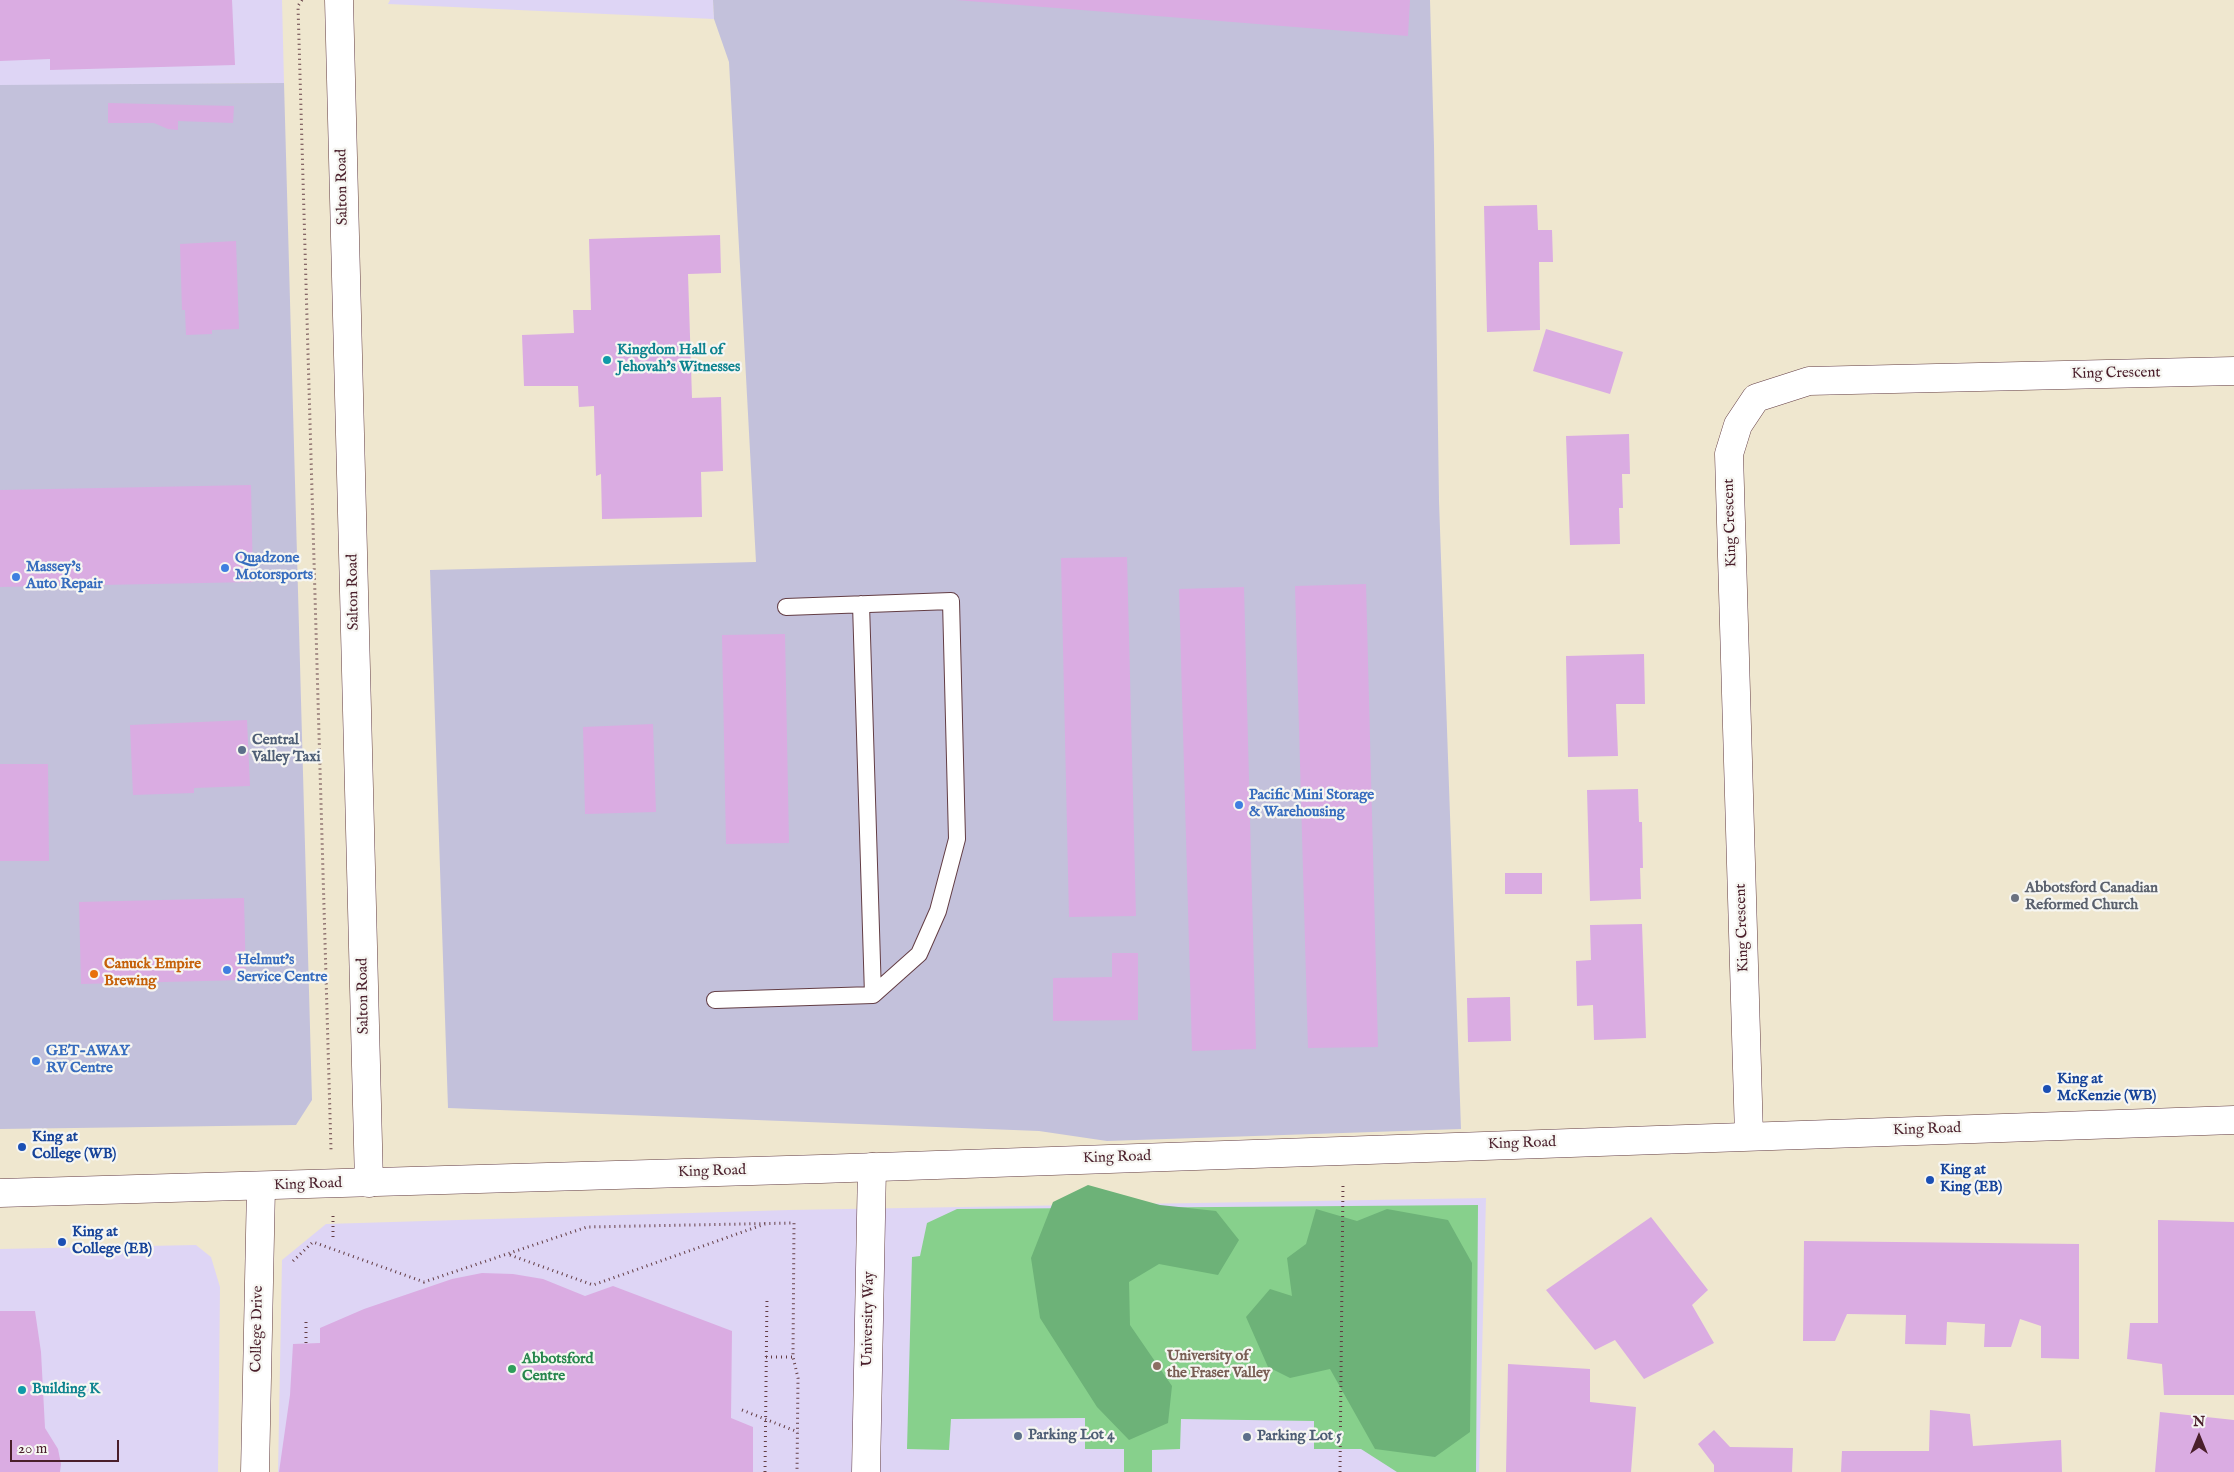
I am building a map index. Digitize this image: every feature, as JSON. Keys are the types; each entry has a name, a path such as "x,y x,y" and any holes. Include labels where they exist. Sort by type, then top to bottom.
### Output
{"street":[{"name":"Salton Road","path":"338,0 369,1183"},
{"name":"King Crescent","path":"1749,1136 1729,454 1738,425 1756,398 1809,382 2234,371"},
{"name":"King Road","path":"0,1193 261,1187 2234,1120"},
{"name":"University Way","path":"866,1472 872,1167"},
{"name":"College Drive","path":"255,1472 261,1187"}],"lane":[{"path":"715,1000 873,995 919,954 938,911 958,839 951,601 786,607"},
{"path":"861,604 873,995"}],"path":[{"path":"302,0 298,6 330,1139"},
{"path":"1340,1472 1344,1150"},
{"path":"333,1221 333,1242"},
{"path":"508,1255 593,1285 768,1223"},
{"path":"292,1263 313,1242 424,1282 587,1228 794,1223 793,1357 798,1378 797,1472"},
{"path":"765,1472 767,1297"},
{"path":"306,1319 306,1343"},
{"path":"766,1357 793,1357"},
{"path":"742,1410 798,1432"}],"shaded area":[{"path":"0,0 282,0 284,83 0,86"},
{"path":"390,0 713,0 714,19 388,4"},
{"name":"Pacific Mini Storage & Warehousing","path":"713,0 1430,0 1439,501 1461,1129 1107,1141 1039,1131 448,1108 430,570 756,562 729,62 714,19"},
{"path":"284,83 312,1100 296,1125 0,1129 0,85"},
{"path":"1486,1198 1479,1472 278,1472 282,1260 326,1224 789,1210"},
{"path":"196,1245 211,1257 220,1287 218,1472 0,1472 0,1249"}],"green space":[{"path":"1088,1185 1160,1205 1216,1211 1239,1240 1218,1275 1159,1264 1129,1282 1130,1325 1172,1386 1168,1423 1129,1440 1097,1407 1040,1318 1031,1258 1053,1202"},
{"name":"University of the Fraser Valley","path":"1478,1205 1476,1472 1397,1472 1361,1449 1314,1449 1314,1421 1181,1419 1180,1449 1152,1450 1152,1472 1124,1472 1124,1449 1085,1449 1085,1418 951,1419 949,1450 907,1449 912,1257 920,1256 927,1223 957,1209"},
{"path":"1316,1209 1357,1221 1387,1209 1448,1220 1472,1263 1470,1432 1435,1457 1375,1449 1330,1369 1290,1378 1268,1367 1246,1317 1270,1289 1292,1296 1287,1258 1306,1244"}],"building":[{"path":"0,0 232,0 235,65 50,70 50,59 0,61"},
{"path":"956,0 1410,0 1408,36"},
{"path":"108,103 234,106 233,123 178,121 178,130 168,129 154,123 108,123"},
{"path":"1537,205 1538,230 1552,230 1553,262 1539,262 1540,330 1487,332 1484,206"},
{"name":"Kingdom Hall of Jehovah's Witnesses","path":"720,235 721,273 688,274 692,398 721,397 723,471 701,472 702,517 602,519 601,474 596,476 594,406 579,407 578,386 524,386 522,335 574,333 573,310 591,310 589,239"},
{"path":"236,241 239,329 212,330 212,334 186,335 185,310 182,310 180,244"},
{"path":"1546,329 1623,352 1610,394 1533,371"},
{"path":"1629,434 1630,474 1622,474 1623,508 1619,508 1620,544 1570,545 1566,436"},
{"path":"251,485 253,582 0,587 0,490"},
{"path":"1127,557 1136,916 1069,917 1061,558"},
{"path":"1366,584 1378,1047 1308,1048 1295,586"},
{"path":"1244,587 1256,1049 1192,1051 1179,589"},
{"path":"785,634 789,843 726,844 722,635"},
{"path":"1644,654 1645,704 1616,704 1618,756 1568,757 1566,656"},
{"path":"247,720 250,786 194,788 194,793 133,795 130,725"},
{"path":"653,724 656,812 585,814 583,727"},
{"path":"0,764 48,764 49,861 0,861"},
{"path":"1638,789 1639,822 1642,822 1643,868 1640,868 1641,899 1590,901 1587,790"},
{"path":"1505,873 1542,873 1542,894 1505,894"},
{"path":"244,898 246,980 81,984 79,902"},
{"path":"1642,924 1646,1038 1594,1040 1593,1005 1577,1006 1576,961 1591,960 1590,925"},
{"path":"1112,953 1138,953 1138,1020 1053,1021 1053,978 1112,977"},
{"path":"1510,997 1511,1041 1468,1042 1467,998"},
{"path":"1651,1217 1708,1290 1692,1305 1714,1343 1644,1379 1615,1340 1595,1350 1546,1290"},
{"path":"2158,1220 2234,1222 2234,1395 2164,1395 2162,1364 2127,1359 2130,1323 2158,1323"},
{"path":"1804,1241 2079,1244 2079,1359 2041,1358 2041,1326 2020,1319 2011,1347 1984,1347 1985,1324 1947,1322 1946,1345 1905,1344 1906,1315 1847,1314 1835,1341 1803,1341"},
{"name":"Abbotsford Centre","path":"482,1273 513,1274 543,1279 585,1296 613,1286 732,1331 731,1418 753,1427 753,1472 279,1472 290,1395 293,1344 320,1343 320,1328 364,1309 452,1279"},
{"name":"Building K","path":"0,1311 35,1311 41,1352 45,1428 58,1449 61,1464 60,1472 0,1472"},
{"path":"1508,1364 1590,1369 1590,1402 1636,1407 1631,1472 1506,1472"},
{"path":"1930,1410 1970,1414 1973,1446 2061,1440 2062,1472 1841,1472 1842,1451 1929,1451"},
{"path":"2160,1412 2234,1420 2234,1472 2155,1472"},
{"path":"1714,1430 1730,1447 1793,1448 1792,1472 1714,1472 1714,1465 1698,1444"}],"place":[{"name":"Kingdom Hall of Jehovah's Witnesses","path":"607,360"},
{"name":"Quadzone Motorsports","path":"225,568"},
{"name":"Massey's Auto Repair","path":"16,577"},
{"name":"Central Valley Taxi","path":"242,750"},
{"name":"Pacific Mini Storage & Warehousing","path":"1239,805"},
{"name":"Abbotsford Canadian Reformed Church","path":"2015,898"},
{"name":"Helmut's Service Centre","path":"227,970"},
{"name":"Canuck Empire Brewing","path":"94,974"},
{"name":"GET-AWAY RV Centre","path":"36,1061"},
{"name":"King at McKenzie (WB)","path":"2047,1089"},
{"name":"King at College (WB)","path":"22,1147"},
{"name":"King at King (EB)","path":"1930,1180"},
{"name":"King at College (EB)","path":"62,1242"},
{"name":"University of the Fraser Valley","path":"1157,1366"},
{"name":"Abbotsford Centre","path":"512,1369"},
{"name":"Building K","path":"22,1390"},
{"name":"Parking Lot 4","path":"1018,1436"},
{"name":"Parking Lot 5","path":"1247,1437"}]}
